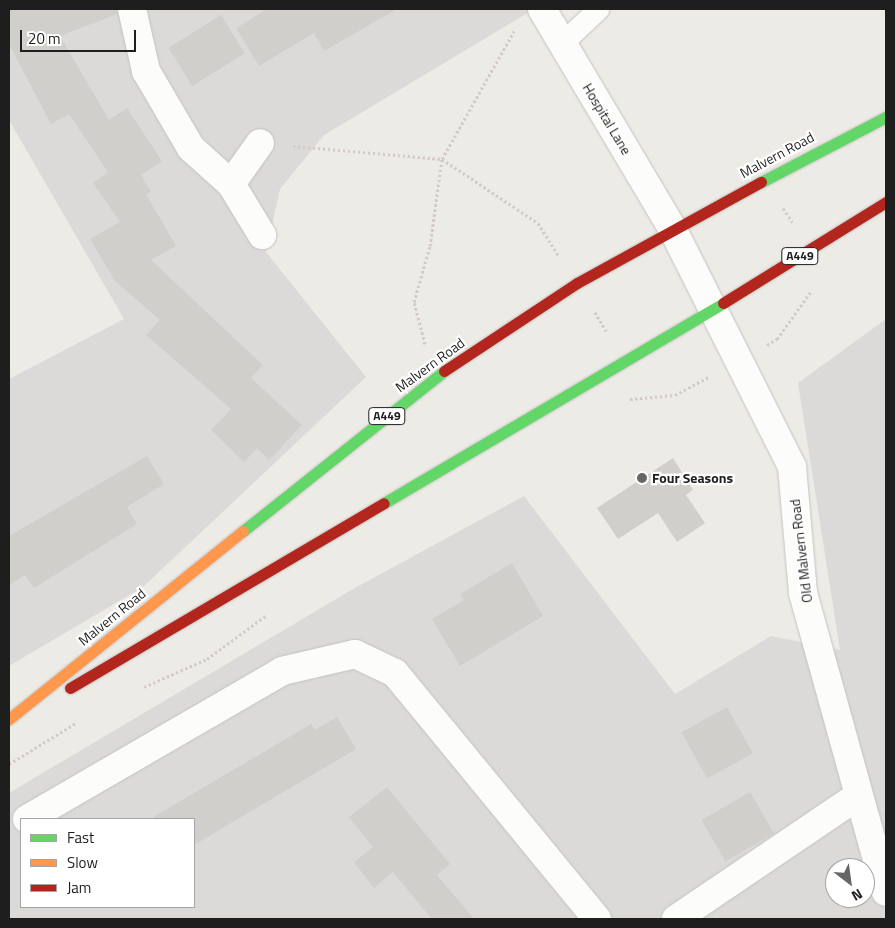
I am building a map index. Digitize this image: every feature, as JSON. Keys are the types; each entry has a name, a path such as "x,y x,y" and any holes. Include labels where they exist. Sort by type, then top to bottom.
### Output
{"highway":[{"name":"Malvern Road","path":"9,719 434,378 577,283 672,228 886,118"},
{"name":"A449","path":"9,724 713,310 886,202"}],"street":[{"path":"132,9 146,71 191,148 231,184 262,235"},
{"name":"Hospital Lane","path":"542,9 672,228"},
{"path":"231,184 260,143"},
{"name":"Old Malvern Road","path":"672,228 792,467 803,592 886,892"},
{"path":"29,818 282,671 355,654 395,673 597,919"},
{"path":"676,919 858,796"},
{"path":"9,830 20,824"}],"lane":[{"path":"562,43 598,9"}],"path":[{"path":"434,378 414,302 430,246 442,159 517,25"},
{"path":"260,143 442,159 538,223 577,283"}],"shaded area":[{"path":"9,9 534,9 324,135 280,189 266,252 366,377 143,587 9,666 9,379 124,319 9,120"},
{"path":"886,319 886,919 9,919 9,793 353,589 524,496 675,694 771,636 840,650 798,383"}],"building":[{"path":"9,9 117,9 117,14 60,36 109,120 127,108 162,161 141,175 151,192 146,194 176,246 151,260 263,365 251,378 302,425 269,460 257,448 244,462 211,430 231,409 146,335 160,320 115,281 90,239 120,222 93,183 108,172 69,114 51,124 9,44"},
{"path":"267,9 397,9 324,51 314,33 259,66 236,28"},
{"path":"221,15 245,53 192,86 168,48"},
{"path":"147,456 164,484 127,507 137,524 34,588 25,575 9,585 9,536"},
{"path":"673,458 693,490 686,495 705,523 677,542 658,513 618,539 597,508"},
{"path":"512,563 543,616 460,666 432,619 464,600 460,594"},
{"path":"727,707 753,753 707,779 682,732"},
{"path":"337,717 356,749 195,844 195,818 152,818 311,724 315,730"},
{"path":"387,787 450,864 437,875 474,919 432,919 393,872 374,888 354,862 373,847 349,817"},
{"path":"750,792 774,834 726,862 702,820"}],"traffic: fast":[{"path":"761,182 886,117"},
{"path":"384,503 723,303"},
{"path":"243,531 444,371"}],"traffic: slow":[{"path":"9,719 243,531"}],"traffic: jam":[{"path":"444,371 577,283 761,182"},
{"path":"723,303 886,202"},
{"path":"70,688 384,503"}],"place":[{"name":"Four Seasons","path":"642,478"}]}
